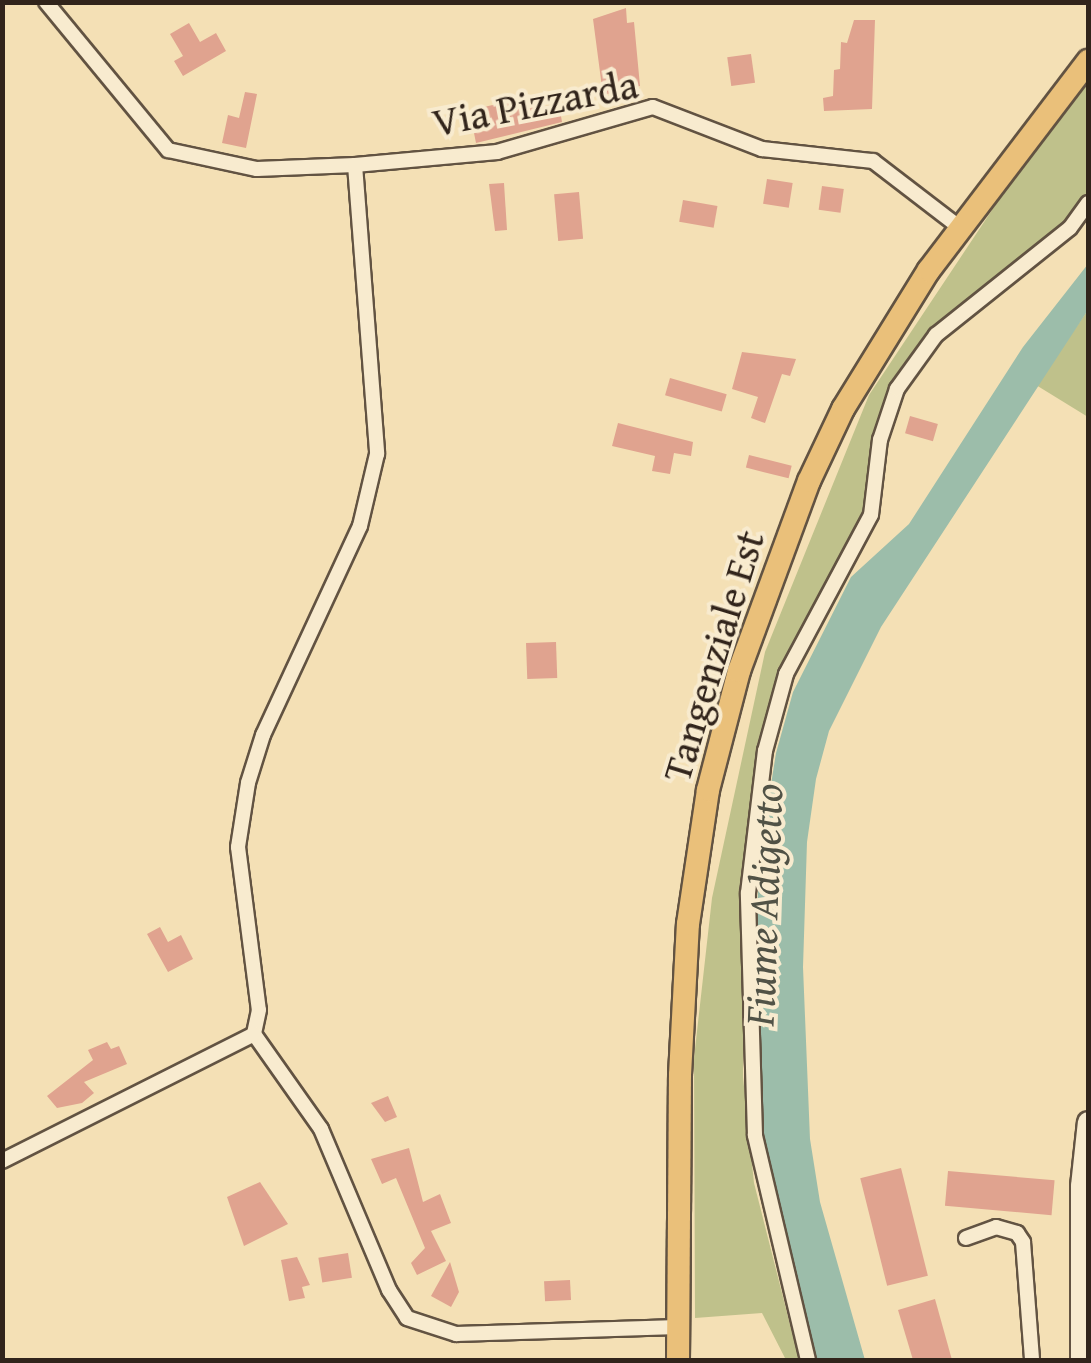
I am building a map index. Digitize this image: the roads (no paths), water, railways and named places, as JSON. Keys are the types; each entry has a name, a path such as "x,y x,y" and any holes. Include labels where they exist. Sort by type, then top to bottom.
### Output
{"main road":[{"name":"Tangenziale Est","path":"678,1360 683,990 698,852 723,730 758,612 809,481 872,360 959,227 1088,61"}],"street":[{"name":"Via Pizzarda","path":"46,2 168,150 257,169 355,165 497,152 653,106 762,149 873,161 959,227"},
{"path":"355,165 377,454 360,526 263,734 248,784 238,847 259,1010 254,1034 321,1128 389,1290 408,1318 456,1334 678,1327"},
{"path":"808,1360 756,1134 748,893 765,751 786,674 871,514 880,440 897,389 936,335 1070,228 1088,203"},
{"path":"2,1160 254,1034"},
{"path":"1081,1360 1088,1125"},
{"path":"966,1238 996,1227 1017,1233 1022,1242 1032,1360"}],"water":[{"name":"Fiume Adigetto","path":"1088,264 1088,310 881,627 829,731 816,779 807,842 803,967 810,1139 820,1202 865,1360 814,1360 763,1147 756,927 760,854 776,753 793,692 851,577 909,524 1023,347"}]}
